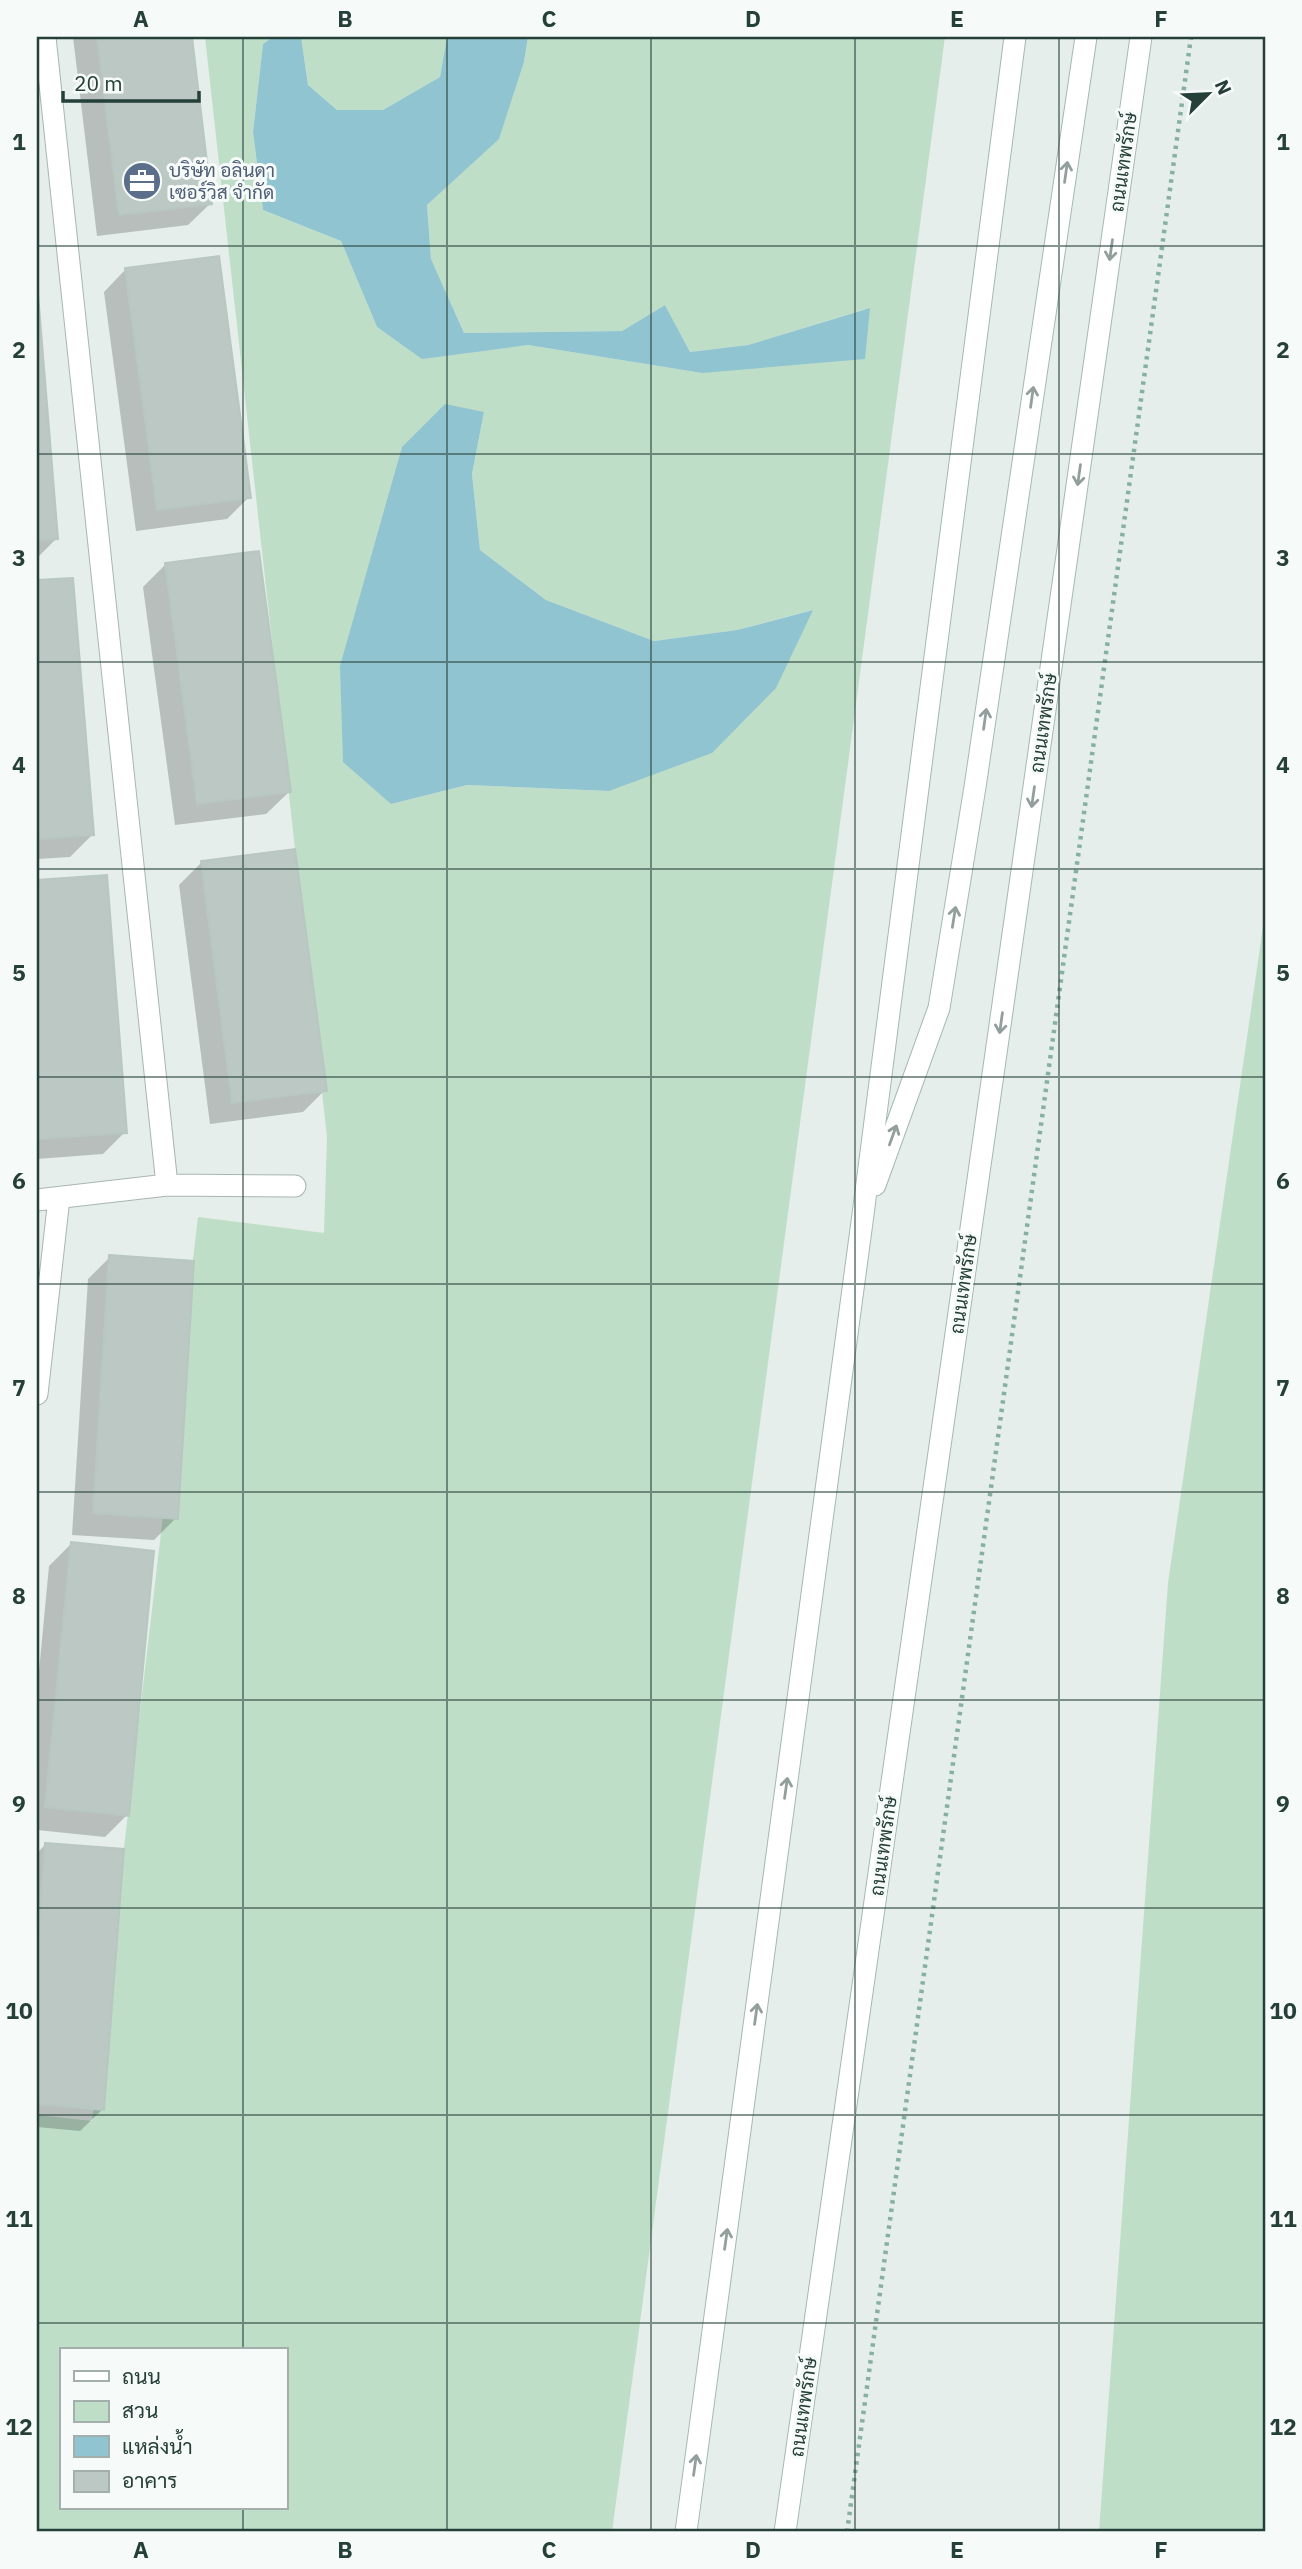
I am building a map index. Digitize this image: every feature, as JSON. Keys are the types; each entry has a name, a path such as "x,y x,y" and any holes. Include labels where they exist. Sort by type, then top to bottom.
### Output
{"main road":[{"path":"45,37 167,1185"},
{"path":"686,2532 862,1223 1014,37"},
{"path":"862,1223 939,1008 975,787 1086,37"},
{"name":"ถนนเทพรักษ์","path":"785,2532 1141,37"},
{"path":"37,1200 167,1185 295,1186"},
{"path":"37,1394 59,1198"}],"path":[{"path":"847,2532 1191,37"}],"green space":[{"path":"205,37 273,37 263,44 253,132 263,210 341,241 377,327 422,358 528,345 702,373 869,308 748,345 690,352 665,305 622,331 464,333 431,259 427,205 499,138 524,62 528,37 945,37 612,2532 37,2532 37,2115 92,2121 198,1217 324,1233 327,1137","holes":["484,412 472,474 480,550 546,600 654,641 737,630 812,610 609,791 467,785 391,804 380,533 402,447"]},
{"path":"301,37 447,37 440,77 383,110 337,110 308,85"},
{"path":"1265,913 1265,2532 1099,2532 1168,1583"}],"water":[{"path":"273,37 301,37 308,85 337,110 383,110 440,77 447,37 528,37 524,62 499,139 427,205 431,259 464,333 622,331 665,305 690,352 748,345 870,308 865,359 702,373 528,345 422,359 377,327 341,241 263,210 253,132 263,44"},
{"path":"445,404 484,412 472,474 480,550 546,600 654,641 737,630 813,610 776,688 712,753 609,791 467,785 391,804 343,762 340,666 402,447"}],"building":[{"path":"97,37 192,37 212,204 119,215"},
{"path":"219,256 251,498 157,510 125,268"},
{"path":"37,282 58,539 37,541"},
{"path":"259,551 291,792 197,804 165,563"},
{"path":"73,578 94,835 37,839 37,580"},
{"path":"295,849 327,1091 232,1103 201,861"},
{"path":"107,875 127,1133 37,1139 37,880"},
{"path":"109,1255 194,1261 178,1519 93,1513"},
{"path":"71,1542 154,1551 129,1816 45,1807"},
{"path":"45,1843 124,1849 104,2110 37,2104 37,1950"}],"place":[{"name":"บริษัท อลินดา เซอร์วิส จำกัด","path":"142,181"}]}
